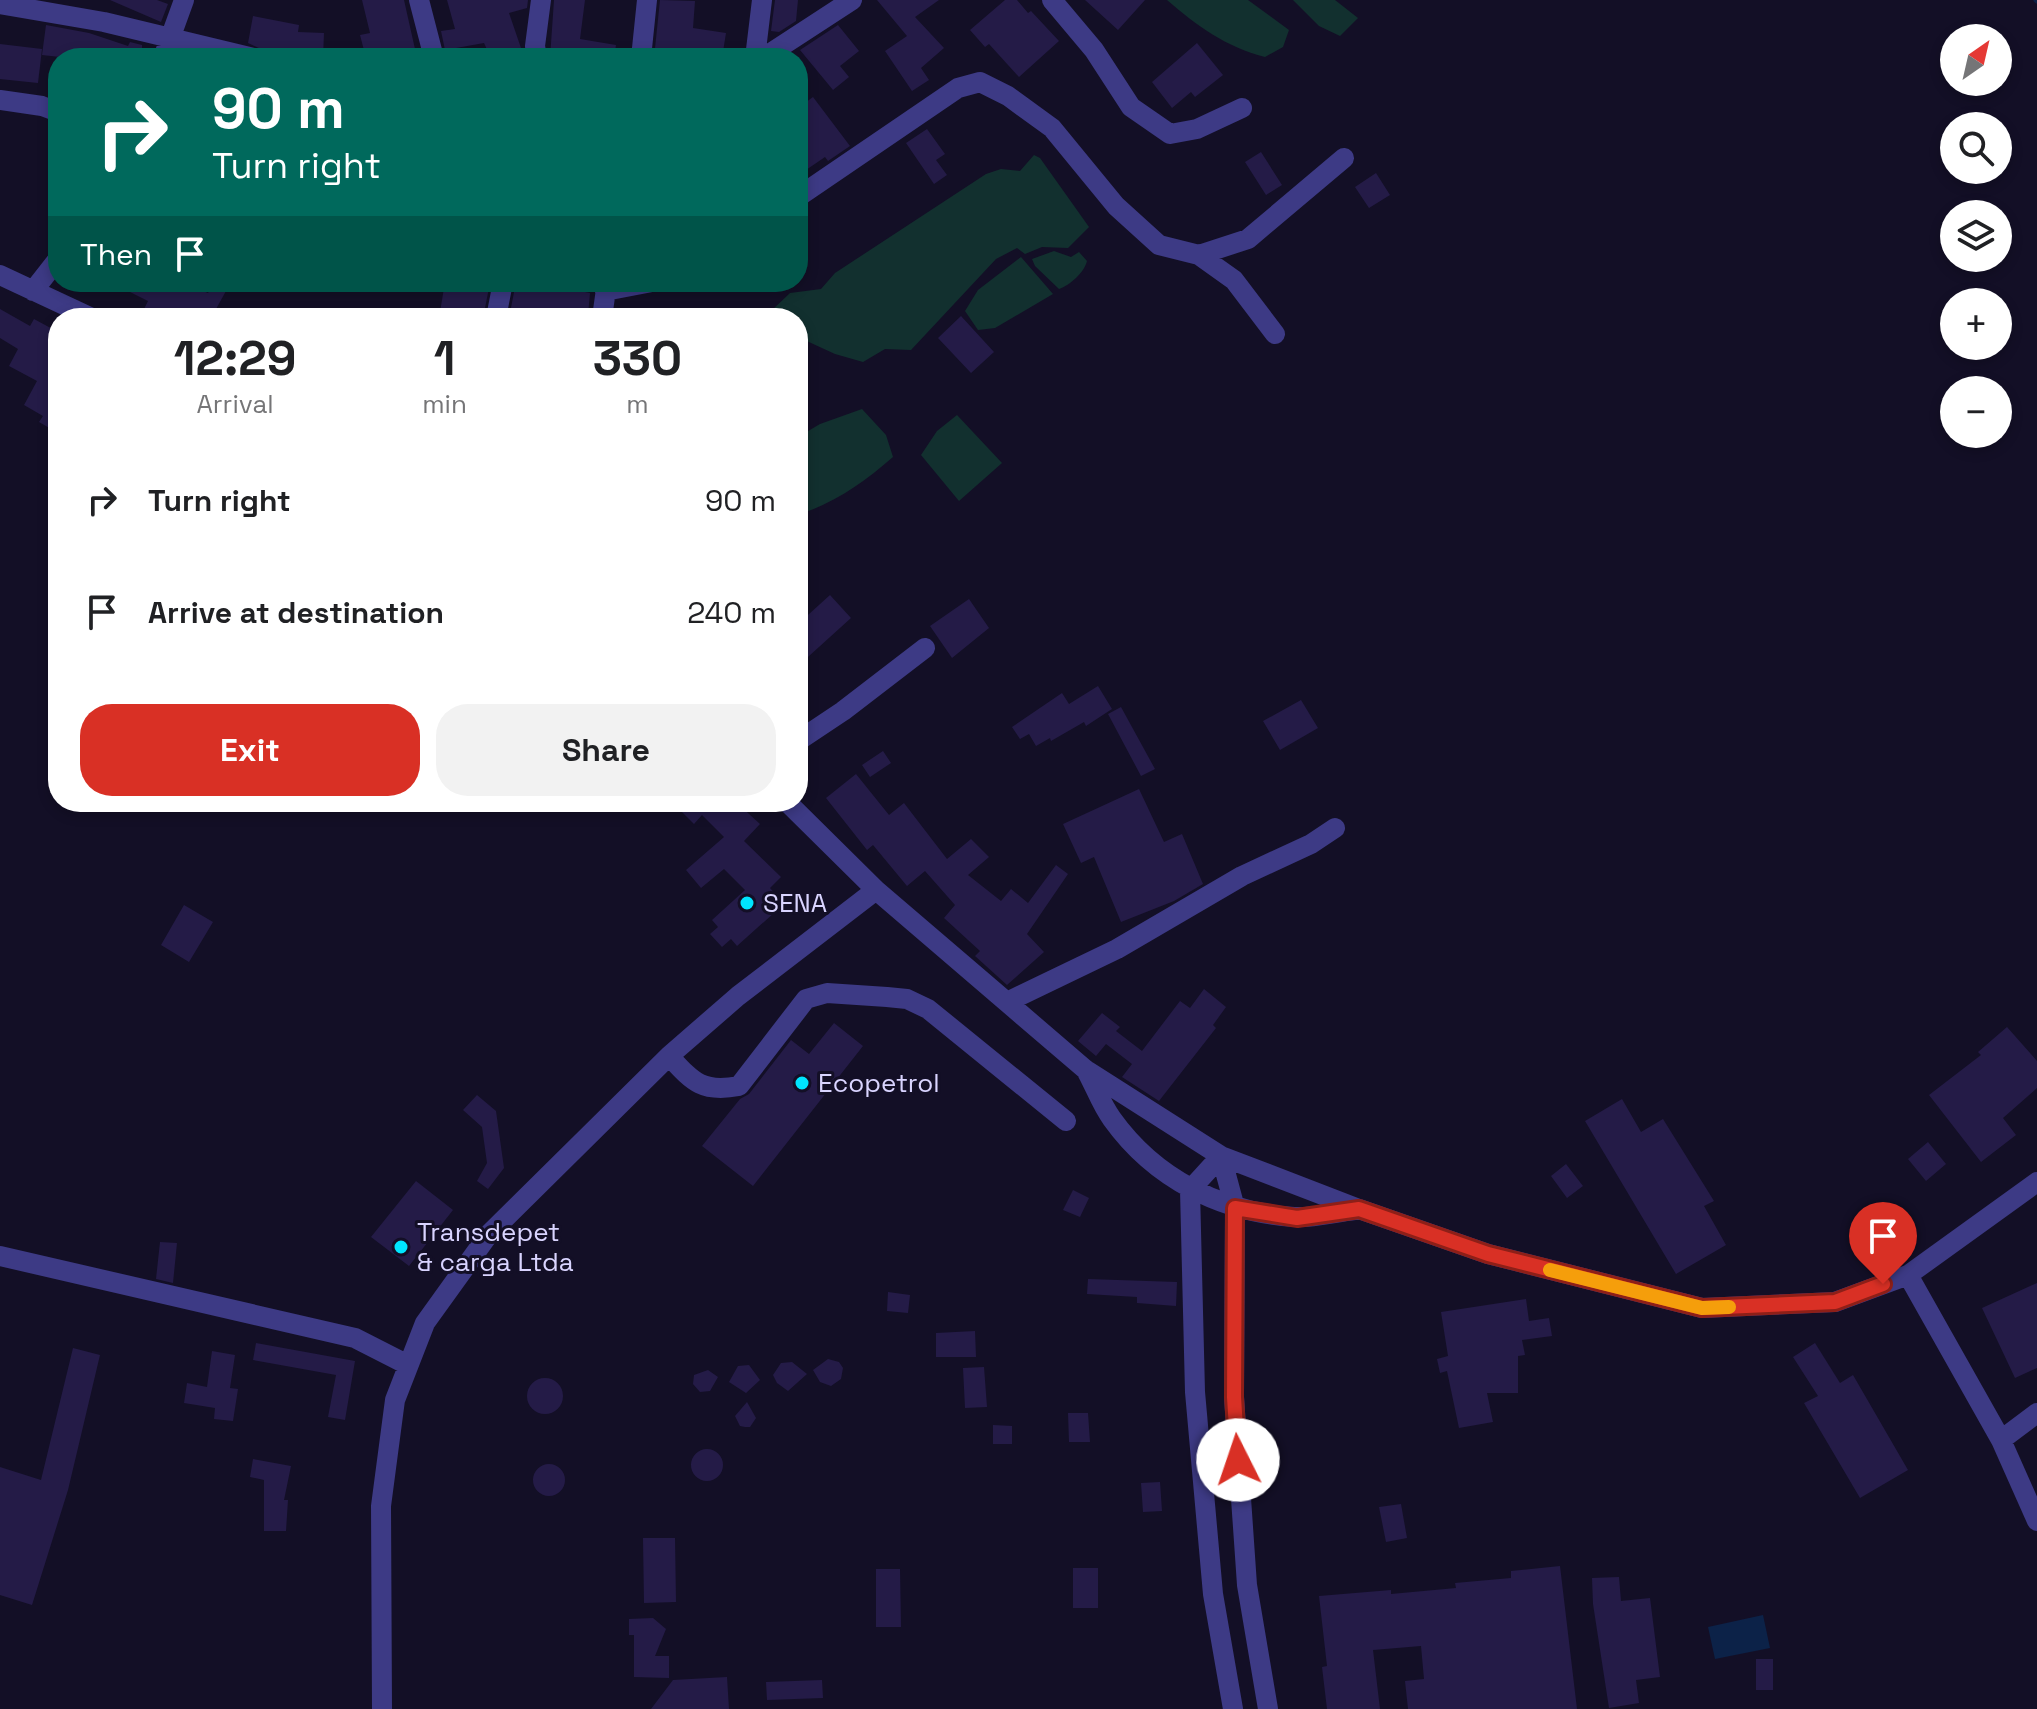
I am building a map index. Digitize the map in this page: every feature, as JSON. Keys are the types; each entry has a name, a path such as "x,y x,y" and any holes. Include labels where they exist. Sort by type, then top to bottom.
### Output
{"street":[{"path":"167,48 184,0"},
{"path":"419,0 431,48"},
{"path":"535,48 541,0"},
{"path":"642,48 647,0"},
{"path":"756,48 762,0"},
{"path":"778,48 852,0"},
{"path":"1052,0 1094,50 1131,107 1170,134 1197,129 1242,108"},
{"path":"0,4 214,48"},
{"path":"808,190 958,88 980,82 1008,96 1052,128 1116,206 1159,245 1199,255 1234,280 1275,334"},
{"path":"0,100 48,108"},
{"path":"1199,255 1248,239 1344,158"},
{"path":"33,291 48,272"},
{"path":"0,275 70,308"},
{"path":"808,734 925,648"},
{"path":"797,812 876,890 1086,1070 1221,1156 1488,1254 1702,1308 1835,1302 1908,1275 2037,1182"},
{"path":"1007,1002 1117,949 1242,876 1311,844 1335,828"},
{"path":"382,1709 381,1506 395,1400 425,1323 489,1234 669,1056 738,996 876,890"},
{"path":"669,1056 705,1088 718,1090 739,1086 806,999 827,993 907,999 928,1009 1066,1121"},
{"path":"1086,1070 1111,1118 1146,1158 1190,1190 1235,1208 1297,1218 1359,1209"},
{"path":"1221,1156 1190,1190 1195,1392 1213,1594 1233,1709"},
{"path":"1221,1156 1235,1208 1234,1397 1247,1585 1268,1709"},
{"path":"0,1256 355,1338 408,1365"},
{"path":"1908,1275 2001,1440 2037,1521"},
{"path":"2001,1440 2037,1413"},
{"path":"1213,1594 1247,1585"}],"green space":[{"path":"1167,0 1248,0 1289,30 1283,47 1265,57 1237,48 1189,18"},
{"path":"1293,0 1335,0 1358,18 1340,36 1319,26"},
{"path":"1034,155 1040,158 1089,227 1068,248 1042,247 1025,254 1017,248 996,259 911,350 885,349 863,362 835,354 808,342 808,308 774,308 790,293 821,289 835,273 986,174 1001,169 1020,171"},
{"path":"1054,251 1071,257 1079,252 1087,261 1076,278 1059,289 1035,266 1032,259"},
{"path":"1021,257 1053,294 995,328 978,330 965,311 978,290"},
{"path":"862,409 886,435 893,457 848,491 808,511 808,431"},
{"path":"957,415 1002,463 959,501 921,455 937,431"}],"water":[{"path":"1763,1615 1770,1648 1715,1659 1708,1627"}],"building":[{"path":"110,0 157,0 168,4 161,22"},
{"path":"362,0 404,0 415,48 363,48 360,35 370,33"},
{"path":"447,0 528,0 527,8 509,13 521,48 486,48 484,43 445,48 441,31 455,29"},
{"path":"554,0 585,0 580,39 616,45 616,48 551,48"},
{"path":"660,0 695,1 693,28 726,33 724,48 655,48"},
{"path":"775,0 798,0 796,21 779,32 771,31"},
{"path":"877,0 939,0 915,17 944,48 921,68 929,80 912,91 885,51 907,36"},
{"path":"1005,0 1017,0 1059,41 1019,77 989,44 985,47 970,30"},
{"path":"1085,0 1145,0 1118,30"},
{"path":"253,16 299,25 298,32 324,33 323,48 259,48 248,43"},
{"path":"46,25 89,33 128,46 130,42 142,45 142,48 48,48 48,56 42,55"},
{"path":"838,25 859,51 840,66 849,77 833,90 808,60 808,48 803,48"},
{"path":"1197,43 1223,75 1195,97 1191,92 1172,108 1152,82"},
{"path":"0,44 42,49 38,83 0,79"},
{"path":"813,97 850,146 828,161 825,157 808,169 808,101"},
{"path":"927,129 945,154 936,160 947,175 934,184 906,143"},
{"path":"1261,152 1282,185 1266,195 1245,162"},
{"path":"1376,173 1390,195 1369,208 1355,187"},
{"path":"130,292 225,292 217,308 144,308 148,301"},
{"path":"443,292 488,292 485,308 441,308"},
{"path":"514,292 590,293 589,308 511,308"},
{"path":"0,309 30,326 34,319 48,327 48,427 39,422 43,416 24,405 37,381 9,366 18,349 0,338"},
{"path":"961,316 994,352 971,373 938,338"},
{"path":"830,595 851,618 808,657 808,615"},
{"path":"969,599 989,628 952,658 930,626"},
{"path":"1098,686 1112,709 1086,726 1084,722 1036,746 1029,734 1020,739 1012,727 1062,693 1069,704"},
{"path":"1301,700 1318,728 1280,750 1263,721"},
{"path":"1121,707 1155,769 1141,776 1108,714"},
{"path":"883,751 891,763 870,777 862,765"},
{"path":"856,774 889,815 904,803 947,859 971,839 989,857 968,875 1001,901 1011,889 1028,903 1056,865 1068,874 1027,934 1044,952 1007,985 975,956 980,951 944,918 955,905 925,871 907,886 873,845 867,850 826,798"},
{"path":"1139,789 1164,842 1182,834 1203,884 1174,901 1121,922 1094,857 1081,863 1063,824"},
{"path":"682,812 747,812 760,824 744,841 781,877 770,888 784,904 737,946 731,939 722,947 710,934 718,927 712,920 745,890 724,869 701,888 686,870 724,837 702,815 694,824"},
{"path":"184,905 213,922 189,962 161,945"},
{"path":"1204,989 1226,1007 1213,1025 1216,1028 1159,1101 1122,1077 1132,1064 1106,1044 1096,1056 1078,1041 1102,1013 1120,1027 1116,1031 1142,1051 1180,1001 1190,1008"},
{"path":"834,1023 863,1046 753,1186 702,1146 740,1099 749,1094 791,1040 809,1054"},
{"path":"2007,1027 2037,1061 2037,1088 2003,1118 2016,1135 1981,1162 1929,1095 1981,1055 1978,1052"},
{"path":"477,1095 496,1111 504,1168 488,1189 477,1181 487,1163 482,1127 463,1110"},
{"path":"1622,1099 1641,1132 1663,1119 1714,1201 1704,1206 1726,1245 1676,1274 1585,1121"},
{"path":"1928,1142 1946,1164 1926,1181 1908,1159"},
{"path":"1566,1164 1583,1186 1567,1198 1551,1176"},
{"path":"416,1181 453,1210 409,1266 371,1237"},
{"path":"1073,1190 1089,1198 1080,1217 1063,1210"},
{"path":"160,1242 177,1243 173,1283 156,1279"},
{"path":"1088,1279 1177,1282 1176,1306 1137,1303 1137,1297 1087,1294"},
{"path":"2037,1283 2037,1368 2015,1378 1982,1308"},
{"path":"888,1292 910,1295 908,1313 887,1311"},
{"path":"1526,1299 1529,1321 1549,1318 1552,1336 1522,1340 1525,1355 1518,1356 1518,1393 1487,1393 1493,1422 1459,1428 1447,1371 1440,1373 1437,1359 1448,1356 1441,1312"},
{"path":"975,1331 976,1357 936,1357 936,1333"},
{"path":"256,1343 355,1361 345,1420 328,1417 336,1375 253,1360"},
{"path":"1815,1343 1840,1383 1853,1375 1908,1470 1860,1498 1804,1403 1818,1396 1793,1357"},
{"path":"73,1348 100,1355 68,1490 32,1605 0,1595 0,1467 41,1480"},
{"path":"212,1351 235,1355 230,1388 238,1389 233,1421 214,1419 215,1408 184,1403 187,1383 207,1387"},
{"path":"828,1359 839,1362 843,1368 841,1379 831,1386 820,1382 813,1370"},
{"path":"792,1362 807,1374 788,1391 777,1383 773,1375 781,1363"},
{"path":"749,1365 760,1380 746,1393 729,1382 738,1366"},
{"path":"984,1367 987,1407 965,1408 963,1368"},
{"path":"708,1370 718,1377 710,1391 700,1392 693,1384 694,1375"},
{"path":"545,1378 557,1384 563,1396 557,1408 545,1414 533,1408 527,1396 533,1384"},
{"path":"747,1402 756,1418 750,1427 740,1426 735,1416"},
{"path":"1068,1413 1088,1413 1090,1442 1069,1442"},
{"path":"993,1425 1012,1426 1012,1444 993,1444"},
{"path":"707,1449 718,1454 723,1465 718,1476 707,1481 696,1476 691,1465 696,1454"},
{"path":"253,1459 291,1466 284,1500 288,1500 286,1531 264,1531 264,1480 250,1477"},
{"path":"549,1464 560,1469 565,1480 560,1491 549,1496 538,1491 533,1480 538,1469"},
{"path":"1160,1482 1162,1511 1143,1512 1141,1483"},
{"path":"1401,1504 1407,1538 1386,1542 1379,1507"},
{"path":"643,1538 675,1538 676,1602 644,1603"},
{"path":"1560,1566 1577,1709 1408,1709 1405,1681 1424,1679 1421,1646 1373,1650 1380,1709 1327,1709 1322,1667 1327,1666 1319,1596 1456,1588 1455,1583 1511,1578 1511,1571"},
{"path":"1073,1568 1098,1568 1098,1608 1073,1608"},
{"path":"876,1569 900,1569 901,1627 876,1627"},
{"path":"1619,1577 1621,1601 1650,1598 1660,1677 1636,1680 1639,1703 1609,1708 1592,1578"},
{"path":"653,1618 666,1629 655,1656 669,1656 669,1678 634,1677 634,1635 629,1635 629,1619"},
{"path":"1756,1659 1773,1659 1773,1690 1756,1690"},
{"path":"727,1677 729,1709 651,1709 673,1680"},
{"path":"822,1680 823,1698 767,1700 766,1682"}],"slow traffic":[{"path":"1550,1270 1702,1308 1729,1307"}],"place":[{"name":"SENA","path":"747,903"},
{"name":"Ecopetrol","path":"802,1083"},
{"name":"Transdepet & carga Ltda","path":"401,1247"}],"route":[{"path":"1238,1460 1234,1397 1235,1208 1297,1218 1359,1209 1488,1254 1702,1308 1835,1302 1883,1284"}]}
